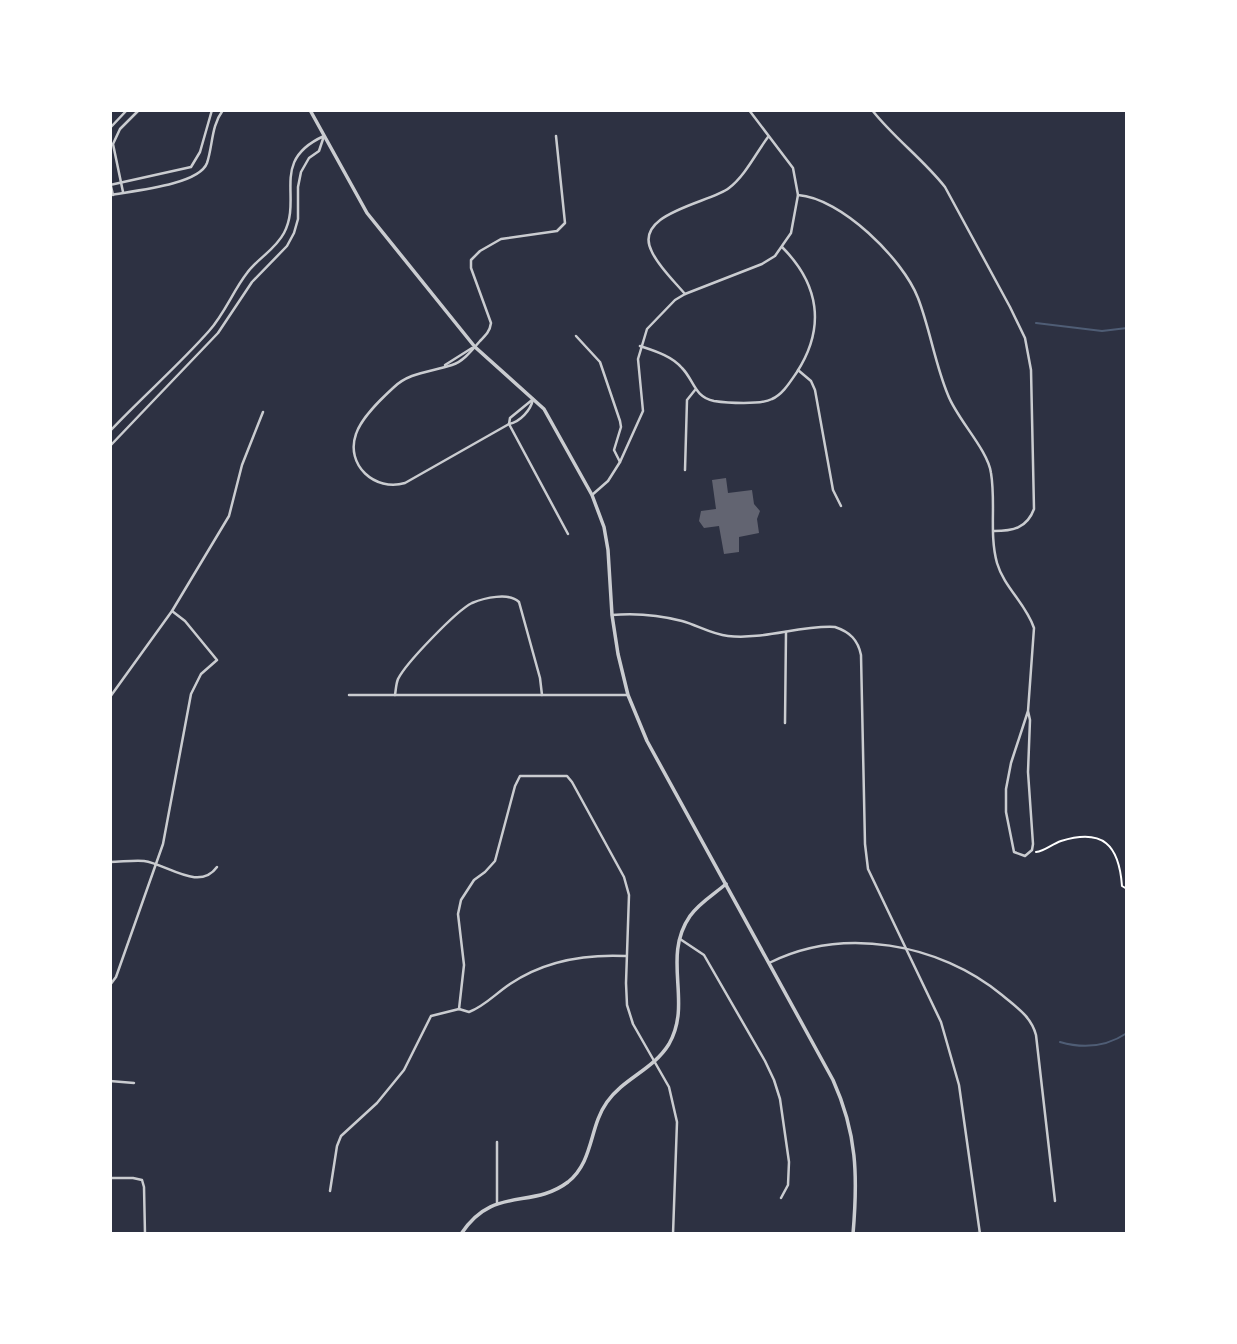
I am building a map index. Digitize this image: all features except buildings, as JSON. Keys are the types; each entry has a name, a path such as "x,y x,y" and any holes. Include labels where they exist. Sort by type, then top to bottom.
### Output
{"street":[{"path":"110,128 127,110"},
{"path":"123,192 113,144 120,128 139,110"},
{"path":"212,110 200,152 191,167 110,184 111,195 174,182 200,173 207,162 213,134 223,110"},
{"path":"310,110 367,213 475,346 544,409 592,495 604,527 612,615 628,695 647,741 833,1080 845,1110 854,1143 856,1170 853,1234"},
{"path":"592,495 608,481 620,463 643,411 638,370 640,345 648,329 674,300 762,264 775,256 791,233 798,195 793,168 749,110"},
{"path":"872,110 889,131 945,187 1025,338 1031,370 1034,509 1031,519 1022,526 1011,531 994,531"},
{"path":"533,399 532,407 515,423 405,483 383,484 368,477 357,463 355,436 359,428 400,382 443,366 475,346 490,330 491,323 471,268 471,260 480,251 501,239 556,231 565,223 556,135"},
{"path":"110,431 210,330 225,311 248,272 276,246 287,227 290,211 290,172 299,155 312,142 324,136"},
{"path":"110,446 218,333 252,282 287,246 294,233 299,211 299,181 307,161 319,151 324,136"},
{"path":"685,294 652,252 649,240 652,228 664,216 728,190 769,136"},
{"path":"299,155 307,161"},
{"path":"798,195 811,196 852,218 909,280 918,298 947,394 991,471 995,552 1000,572 1034,628 1028,710 1032,850 1025,856 1013,852 1005,800 1011,763 1028,710"},
{"path":"640,345 673,360 684,369 695,390 706,399 766,401 775,398 784,390 811,348 815,325 813,300 805,275 782,247"},
{"path":"238,287 246,292"},
{"path":"576,336 600,362 621,428 614,450 620,463"},
{"path":"798,370 811,381 816,390 833,490 841,506"},
{"path":"685,470 687,400 695,390"},
{"path":"533,399 510,418 509,424 568,534"},
{"path":"110,697 172,611 229,516 242,465 263,412"},
{"path":"395,695 397,681 403,671 453,618 470,604 488,598 510,597 519,602 540,678 542,695"},
{"path":"110,985 116,977 163,844 191,694 201,674 216,660 185,621 172,611"},
{"path":"612,615 661,616 727,636 835,627 848,633 860,649 866,857 873,880 941,1022 958,1082 980,1233 964,1234"},
{"path":"785,723 786,632"},
{"path":"349,695 628,695"},
{"path":"459,1009 464,965 458,914 461,900 474,880 495,861 520,776 564,776 572,782 626,884 630,904 625,984 630,1015 669,1087 677,1122 673,1234"},
{"path":"110,862 144,861 198,878 212,874 217,867"},
{"path":"461,1234 475,1216 497,1203 545,1193 561,1187 574,1176 586,1159 597,1121 606,1102 621,1087 646,1071 668,1045 677,1026 680,1006 675,966 679,939 696,909 726,884"},
{"path":"679,939 704,955 774,1080 780,1099 789,1162 788,1185 781,1198"},
{"path":"769,963 787,954 830,945 880,943 935,958 974,975 1021,1010 1031,1022 1036,1035 1055,1201"},
{"path":"330,1191 341,1136 377,1103 404,1070 430,1016 459,1009 469,1012 481,1008 510,984 552,963 590,957 626,956"},
{"path":"110,1081 134,1083"},
{"path":"497,1142 497,1203"},
{"path":"110,1178 140,1180 144,1187 145,1234"}],"path":[{"path":"1032,850 1042,851 1079,837 1100,838 1114,851 1122,886 1127,889"}],"waterway":[{"path":"1036,323 1102,331 1127,328"},
{"path":"1060,1042 1078,1046 1095,1045 1127,1033"}]}
